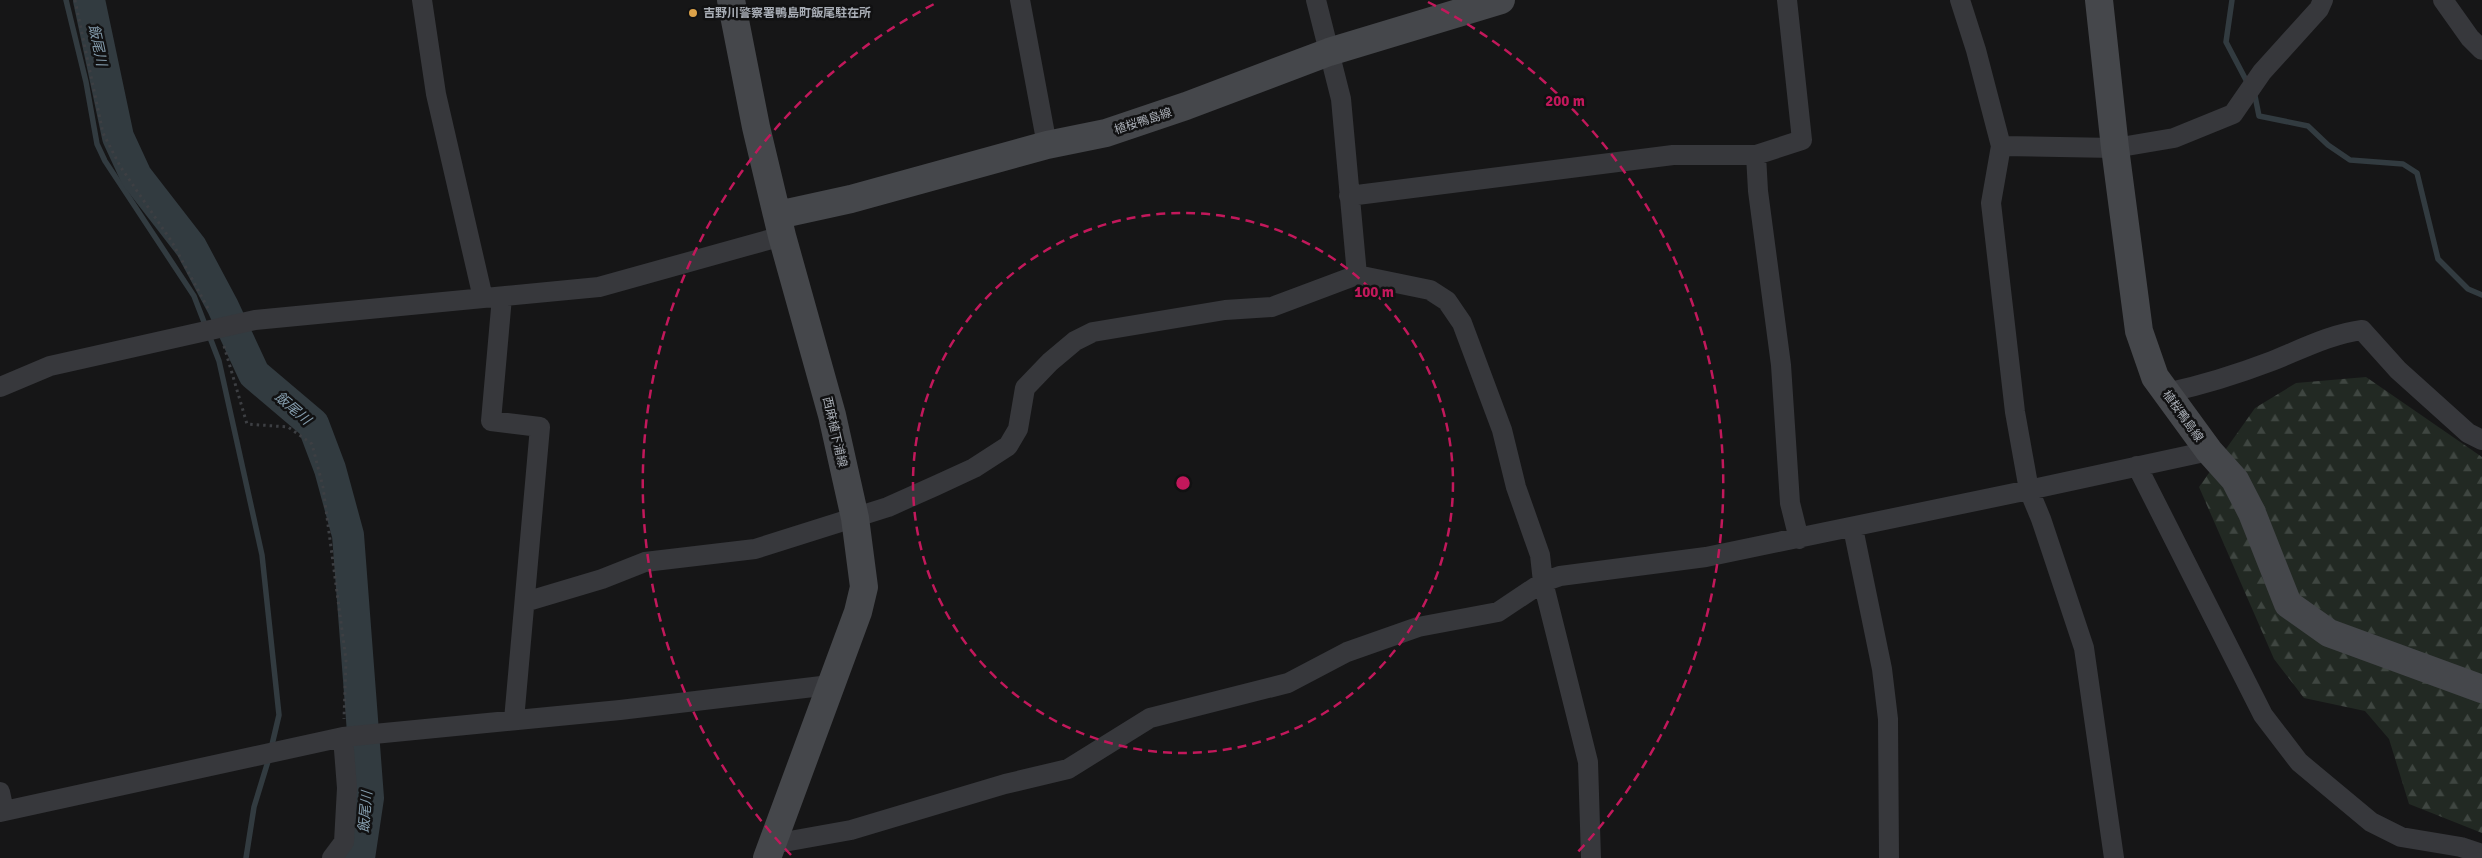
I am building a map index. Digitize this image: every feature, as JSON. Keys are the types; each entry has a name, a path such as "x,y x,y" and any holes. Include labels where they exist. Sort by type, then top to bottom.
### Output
{"main road":[{"name":"西麻植下浦線","path":"731,0 756,127 780,226 832,415 855,518 864,587 858,612 770,851"},
{"name":"植桜鴨島線","path":"780,226 851,199 1047,145 1106,133 1145,121 1329,52 1501,0"},
{"name":"植桜鴨島線","path":"2099,0 2115,148 2139,331 2155,377 2209,451 2235,480 2252,513 2288,604 2329,633 2482,689"}],"street":[{"path":"422,0 436,94 492,297 491,420 540,427 514,720"},
{"path":"1020,0 1047,145"},
{"path":"1316,0 1341,99 1357,275"},
{"path":"1350,196 1673,155 1756,155 1802,140 1787,0"},
{"path":"1960,0 1976,50 2001,146 1991,203 2015,412 2029,490 2041,519 2084,648 2114,858"},
{"path":"2001,146 2115,148 2174,138 2233,114 2262,72 2319,9 2323,0"},
{"path":"2443,0 2470,38 2482,50"},
{"path":"1756,155 1758,191 1781,365 1790,504 1799,539"},
{"path":"0,387 50,366 255,320 599,287 780,226"},
{"path":"525,602 602,580 645,562 755,549 888,508 974,468 1008,446 1018,429 1025,388 1068,346 1093,332 1225,310 1272,307 1357,275 1430,290 1448,301 1462,323 1502,430 1516,486 1540,556 1543,582 1588,762 1591,858"},
{"path":"2166,393 2200,386 2260,366 2344,332 2362,330 2398,370 2468,433 2482,440"},
{"path":"770,851 850,830 1005,784 1068,769 1150,718 1288,683 1347,652 1418,627 1498,612 1543,582 1560,576 1706,557 1853,528 2209,451"},
{"path":"2137,466 2263,716 2299,762 2371,822 2401,837 2461,847 2482,854"},
{"path":"1853,528 1882,669 1888,719 1889,858"},
{"path":"1,805 343,738 386,732 620,710 830,685"},
{"path":"332,858 344,842 347,788 343,738"}],"path":[{"path":"75,0 103,133 120,166 172,242 218,329 247,424 288,427 312,444 323,487 346,660 343,738"}],"green space":[{"path":"2366,377 2482,457 2482,833 2409,804 2389,739 2365,711 2304,698 2274,659 2199,487 2255,408 2296,383"}],"waterway":[{"path":"66,0 86,82 97,144 105,161 194,296 219,361 262,555 279,715 271,749"},
{"name":"飯尾川","path":"89,0 118,137 136,176 191,247 223,307 254,374 313,424 330,469 348,535 368,798 359,858"},
{"path":"2232,0 2226,42 2246,80"},
{"path":"2255,96 2259,116 2308,126 2328,145 2350,160 2403,164 2417,173 2438,259 2468,289 2482,295"},
{"path":"246,858 254,807 269,758"}],"place":[{"name":"吉野川警察署鴨島町飯尾駐在所","path":"693,13"}]}
